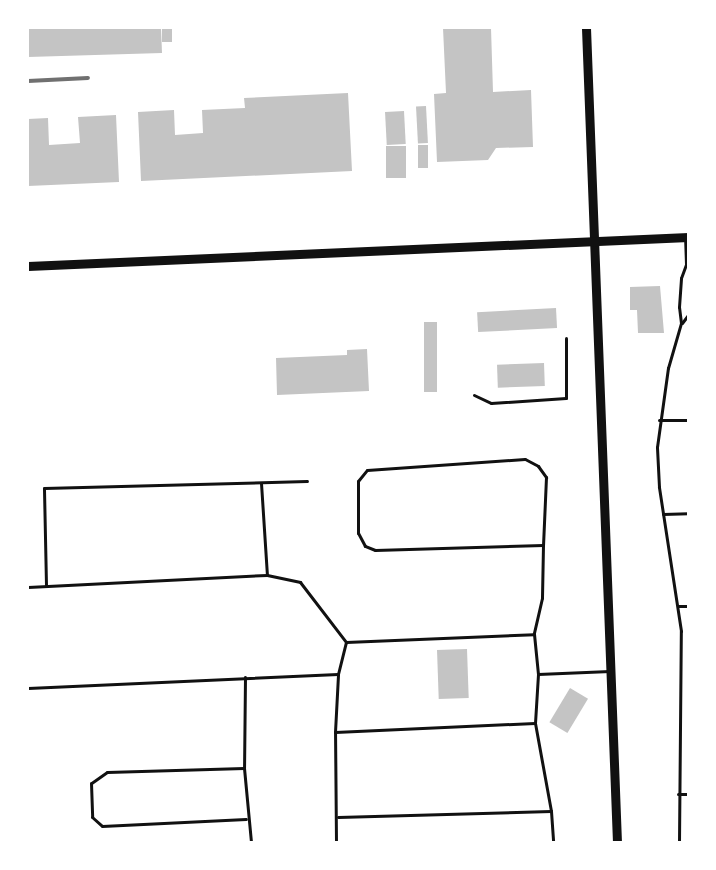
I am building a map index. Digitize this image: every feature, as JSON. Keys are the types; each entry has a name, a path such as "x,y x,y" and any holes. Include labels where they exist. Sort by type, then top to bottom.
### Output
{"street":[{"path":"586,28 617,842"},
{"path":"28,266 687,237"}],"lane":[{"path":"679,842 678,794 682,699 678,606 659,487 659,420 681,324 681,278 687,266 687,237"},
{"path":"681,324 688,315"},
{"path":"474,395 491,403 566,398 566,338"},
{"path":"659,420 688,420"},
{"path":"543,545 375,550 365,546 358,533 358,482 367,470 378,467 525,459 538,466 546,478 542,598 534,634 538,674 535,723 551,811 553,842"},
{"path":"46,585 44,488 306,482"},
{"path":"261,483 267,575"},
{"path":"662,514 688,513"},
{"path":"28,587 267,575 300,582 346,642"},
{"path":"678,606 688,606"},
{"path":"346,642 534,634"},
{"path":"336,842 338,818 335,732 338,674 346,642"},
{"path":"538,674 610,671"},
{"path":"28,688 338,674"},
{"path":"245,677 244,768 246,819 250,842"},
{"path":"682,699 688,699"},
{"path":"335,732 535,723"},
{"path":"244,768 107,772 91,782 92,817 102,826 246,819"},
{"path":"678,794 688,794"},
{"path":"338,818 551,811"}],"building":[{"path":"28,28 161,28 162,53 28,57"},
{"path":"162,28 172,28 172,42 162,42"},
{"path":"443,28 491,28 493,92 531,90 533,147 496,148 488,160 437,162 434,94 446,93"},
{"path":"348,93 352,171 141,181 138,112 174,110 175,135 203,133 202,110 245,108 244,98"},
{"path":"426,106 428,143 418,143 416,107"},
{"path":"404,111 406,144 387,145 385,112"},
{"path":"116,115 119,182 28,186 28,119 48,118 49,145 80,143 78,117"},
{"path":"418,145 428,145 428,168 418,168"},
{"path":"386,146 406,146 406,178 386,178"},
{"path":"660,286 664,333 638,333 637,310 630,310 630,287"},
{"path":"556,308 557,328 478,332 477,312"},
{"path":"424,322 437,322 437,392 424,392"},
{"path":"367,349 369,391 277,395 276,358 347,355 347,350"},
{"path":"544,363 545,386 498,388 497,365"},
{"path":"467,649 469,698 439,699 437,650"},
{"path":"570,688 588,699 567,733 549,722"}],"railway":[{"path":"28,81 88,78"}]}
